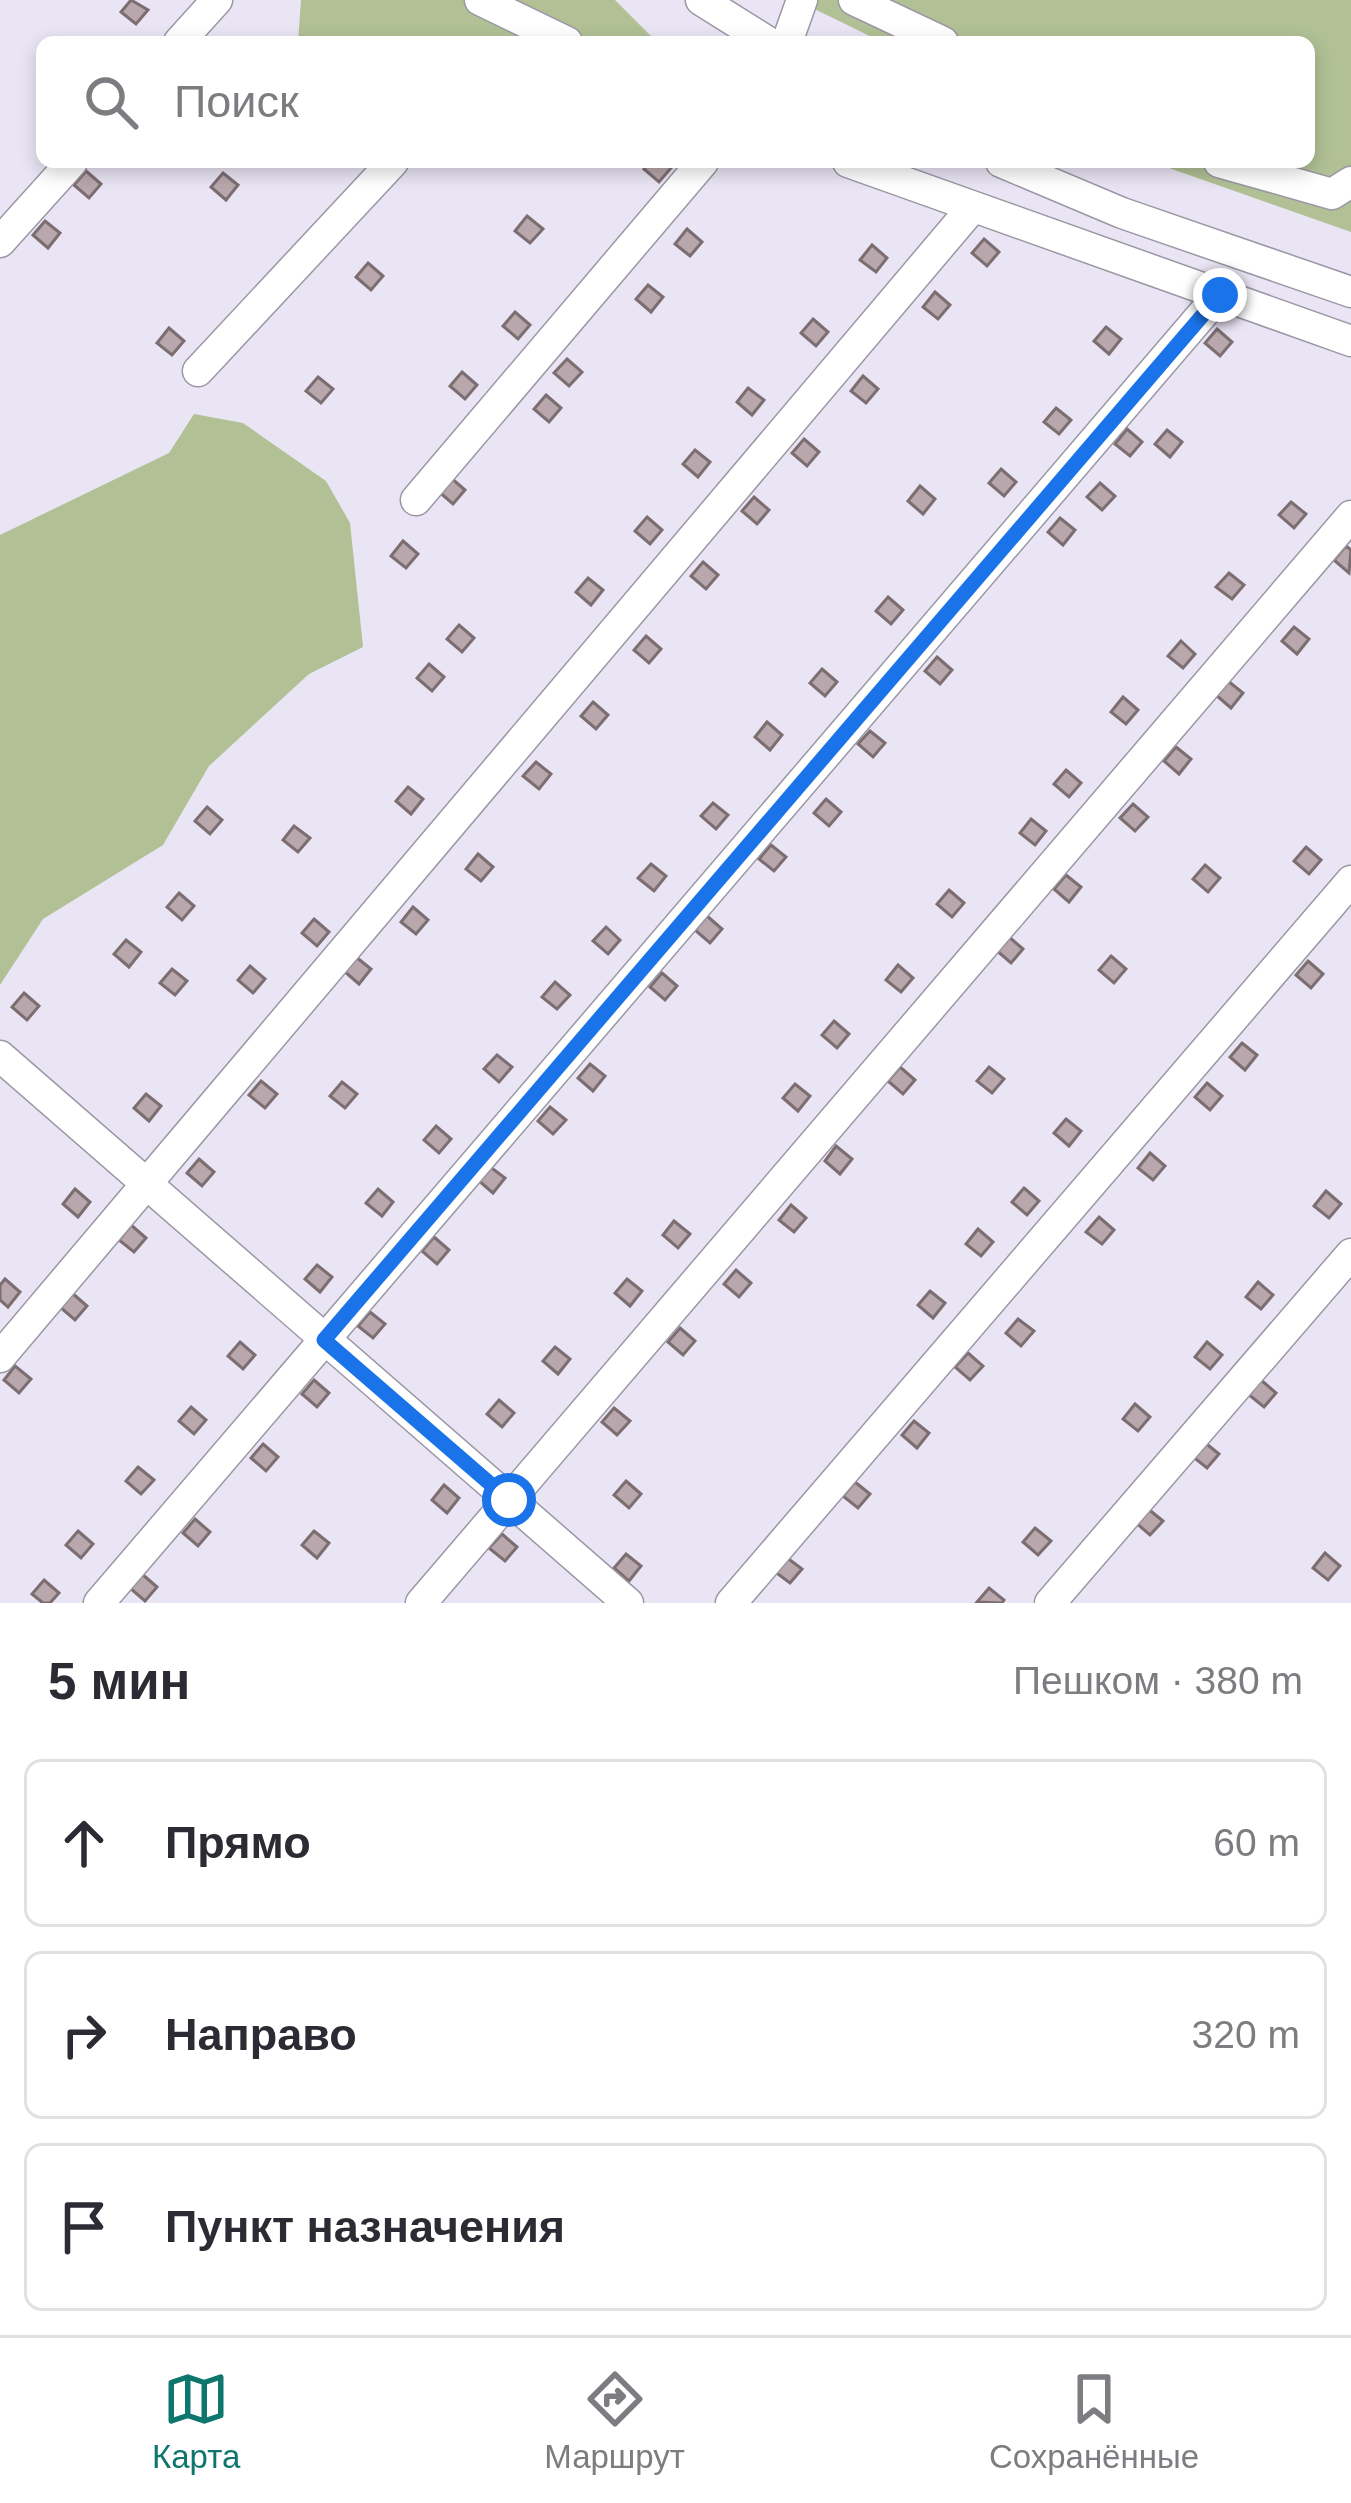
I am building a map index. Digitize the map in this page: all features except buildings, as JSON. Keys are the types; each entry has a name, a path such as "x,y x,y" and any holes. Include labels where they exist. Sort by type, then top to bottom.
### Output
{"street":[{"path":"184,36 217,0"},
{"path":"479,0 514,32"},
{"path":"701,0 758,36"},
{"path":"789,36 802,0"},
{"path":"854,0 930,36"},
{"path":"0,242 67,168"},
{"path":"198,371 387,168"},
{"path":"416,500 698,168"},
{"path":"864,168 1351,341"},
{"path":"1015,168 1122,213 1351,292"},
{"path":"1240,168 1332,194 1351,182"},
{"path":"0,1358 972,208"},
{"path":"99,1603 1220,295"},
{"path":"421,1603 1351,517"},
{"path":"731,1603 1351,881"},
{"path":"0,1056 628,1603"},
{"path":"1050,1603 1351,1254"}],"green space":[{"path":"301,0 615,0 651,36 298,36"},
{"path":"796,0 1351,0 1351,232 1169,168 1315,168 1315,36 870,36"},
{"path":"194,414 243,423 326,481 350,523 363,647 309,674 209,766 163,845 43,919 0,985 0,535 169,453"}],"route":[{"path":"509,1500 324,1340 1220,295"}]}
